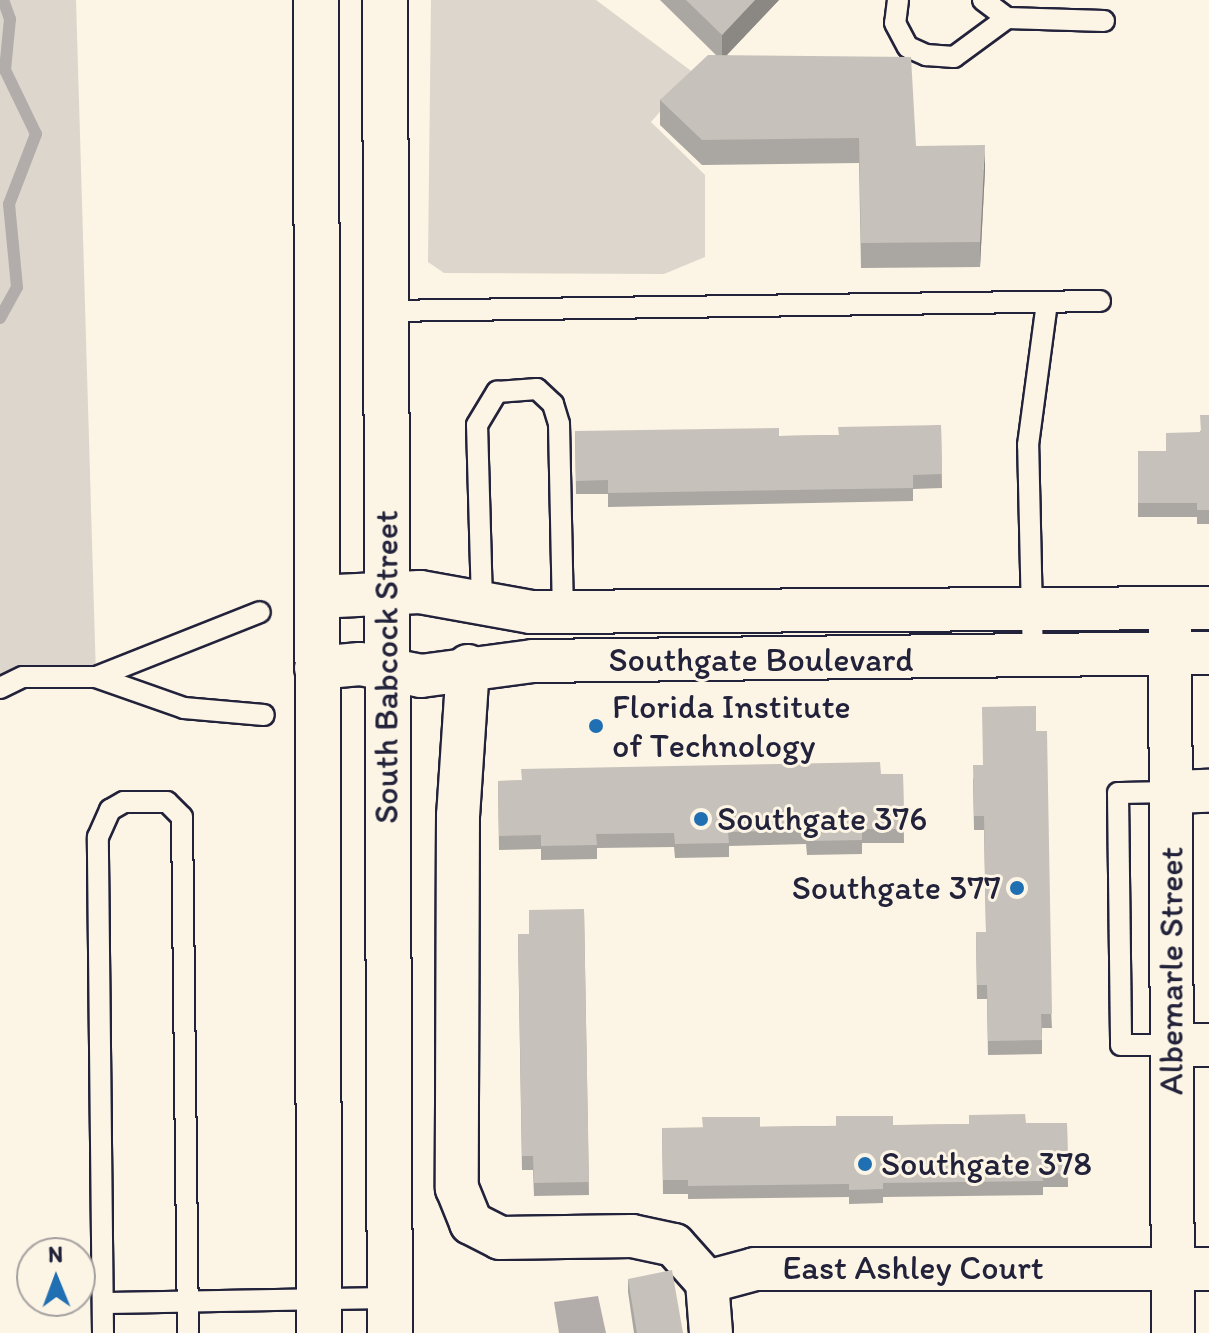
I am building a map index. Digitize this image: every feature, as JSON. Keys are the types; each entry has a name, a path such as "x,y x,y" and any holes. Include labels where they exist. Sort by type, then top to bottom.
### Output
{"main road":[{"name":"South Babcock Street","path":"316,0 319,1316"},
{"name":"South Babcock Street","path":"385,0 385,668 390,1316"}],"street":[{"name":"Southgate Boulevard","path":"316,597 385,590 563,612 1190,608"},
{"name":"Albemarle Street","path":"1173,1333 1191,1269 1190,608"},
{"name":"Southgate Boulevard","path":"316,668 385,668 421,676 468,666 533,661 1033,659 1190,653"},
{"path":"468,666 458,815 457,1188 471,1223 500,1238 632,1236 674,1245 707,1282 711,1333"},
{"name":"East Ashley Court","path":"707,1282 755,1269 1191,1269"}],"lane":[{"path":"898,0 895,23 908,47 926,55 954,57 1007,18"},
{"path":"983,0 1007,18 1104,21"},
{"path":"385,311 1100,301"},
{"path":"1033,659 1028,445 1047,302"},
{"path":"482,603 477,425 497,392 537,389 553,404 559,424 563,612"},
{"path":"96,677 260,612"},
{"path":"0,688 23,677 96,677 184,708 264,715"},
{"path":"103,1333 98,837 110,810 124,802 167,802 182,817 188,1333"},
{"path":"104,1303 188,1300 319,1316 390,1316"}],"shaded area":[{"path":"0,0 76,0 96,677 0,688"},
{"path":"431,0 596,0 694,73 651,122 705,175 705,257 664,274 444,273 428,262"},
{"path":"598,1296 606,1333 559,1333 554,1302"}],"building":[{"path":"686,0 755,0 722,35"},
{"path":"708,55 911,57 916,146 985,145 980,242 861,243 859,138 702,140 660,100"},
{"path":"1200,415 1209,415 1209,510 1197,510 1197,503 1138,503 1138,451 1166,451 1166,433 1201,432"},
{"path":"941,425 942,474 913,475 913,488 608,493 608,480 576,481 575,431 779,428 779,436 839,435 838,427"},
{"name":"Southgate 377","path":"1036,706 1036,731 1047,731 1052,1014 1041,1014 1042,1040 988,1041 987,985 977,985 976,932 986,932 984,816 974,816 973,765 983,765 982,707"},
{"name":"Southgate 376","path":"880,762 881,774 903,774 904,829 862,829 862,840 807,841 806,830 728,832 729,843 675,844 674,833 596,834 597,845 541,846 541,835 499,836 498,781 522,780 521,769"},
{"path":"584,909 589,1182 534,1183 533,1156 522,1156 518,934 529,934 529,910"},
{"name":"Southgate 378","path":"1025,1114 1026,1123 1067,1123 1068,1173 1042,1174 1043,1181 883,1183 883,1189 849,1190 849,1184 688,1186 688,1180 663,1180 662,1128 703,1128 702,1117 760,1117 760,1127 836,1126 836,1116 893,1116 893,1125 969,1124 969,1115"},
{"path":"672,1270 683,1333 637,1333 628,1279"}],"waterway":[{"path":"0,318 17,287 9,204 36,134 5,70 10,19 3,0"}],"place":[{"name":"Florida Institute of Technology","path":"596,726"},
{"name":"Southgate 376","path":"701,819"},
{"name":"Southgate 377","path":"1017,888"},
{"name":"Southgate 378","path":"865,1164"}]}
